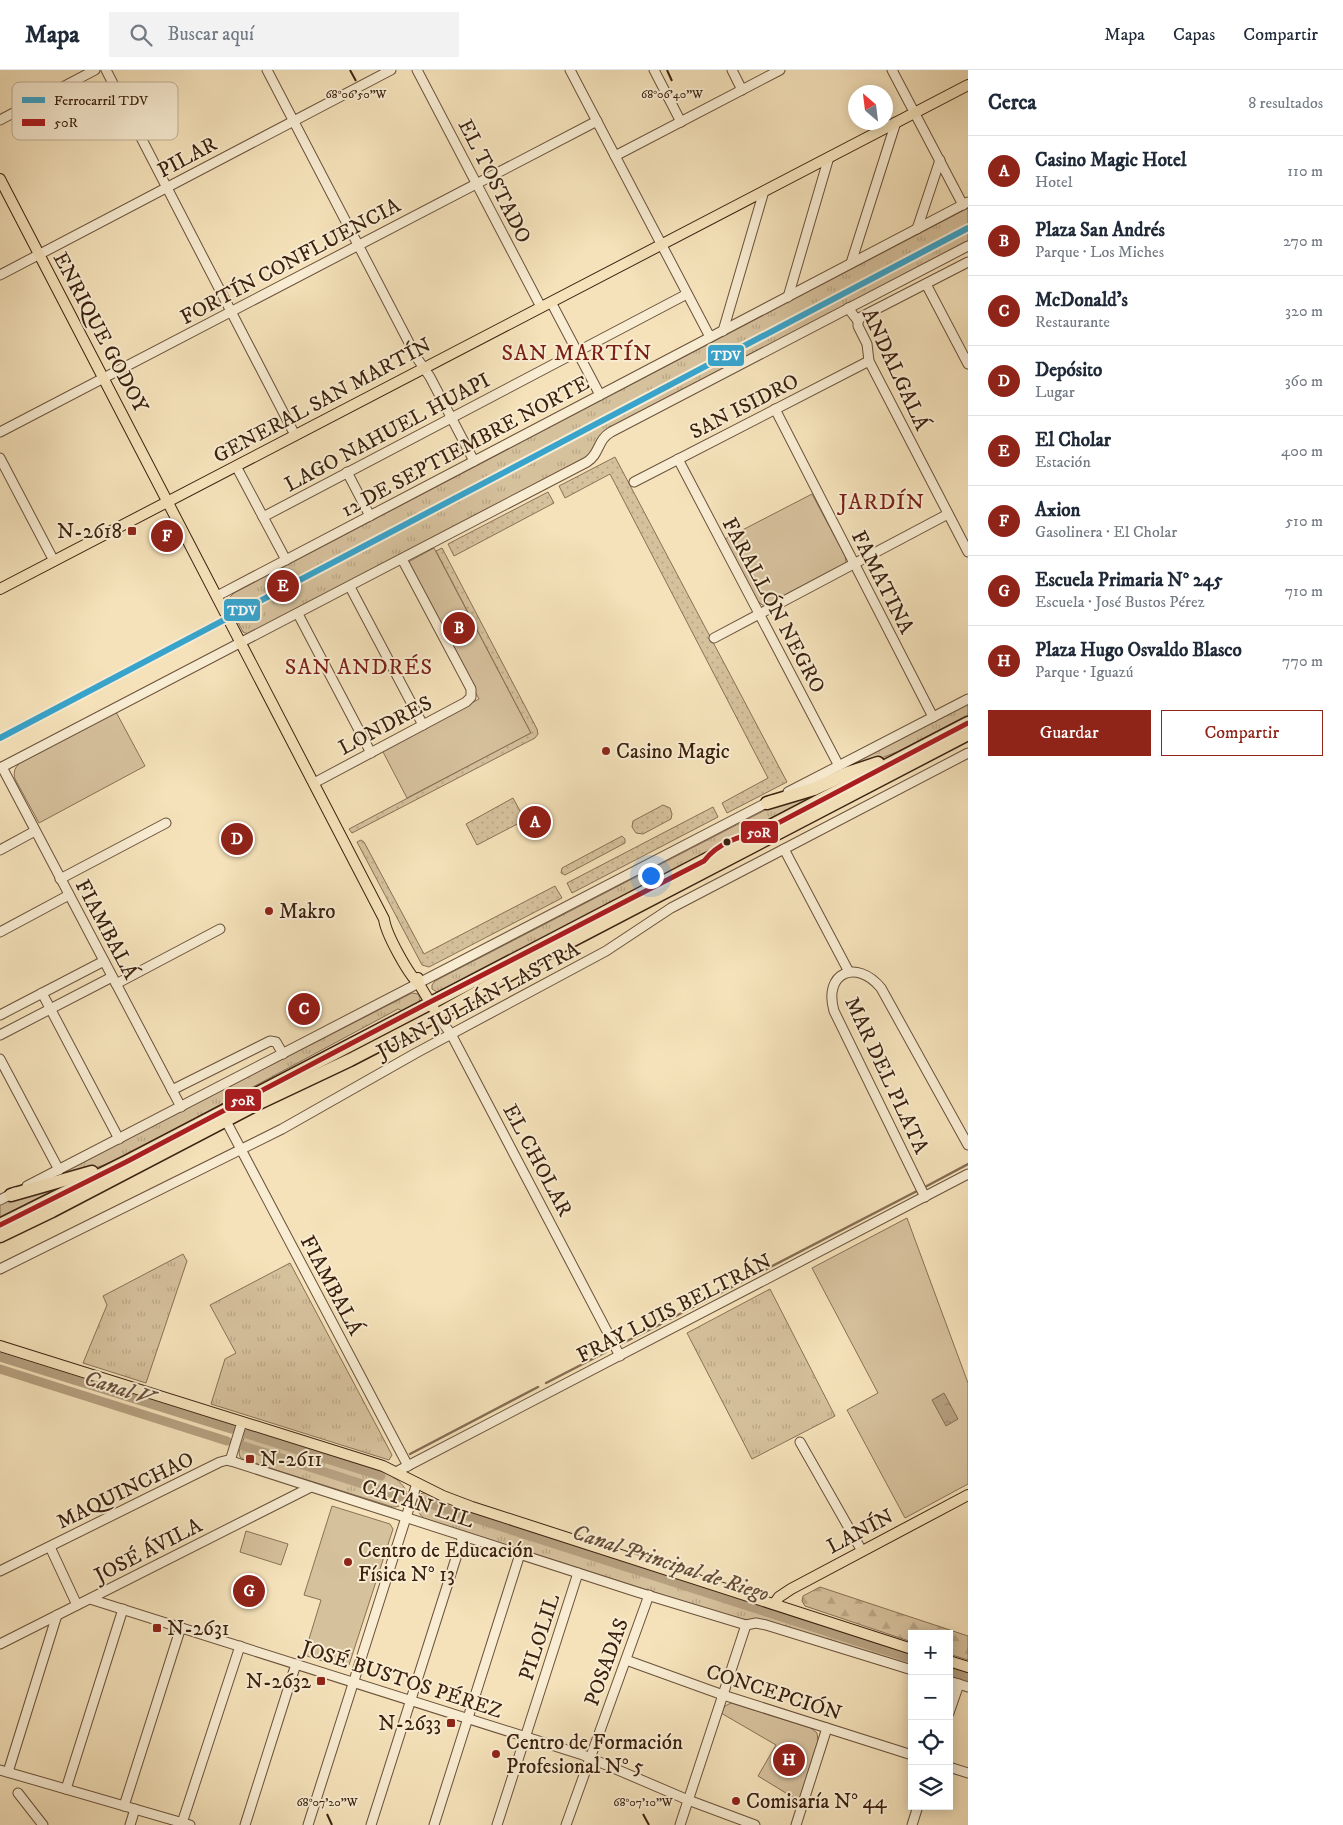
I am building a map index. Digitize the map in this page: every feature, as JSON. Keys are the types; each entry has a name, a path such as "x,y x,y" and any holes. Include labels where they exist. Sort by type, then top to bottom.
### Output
{"highway":[{"path":"0,1225 126,1162 430,1002 968,724"},
{"path":"0,1236 226,1120 438,1015 548,953 968,734"},
{"path":"767,803 809,790 916,750"},
{"path":"5,1197 126,1162"}],"main road":[{"path":"914,113 968,85"},
{"name":"GENERAL SAN MARTÍN","path":"0,589 914,113"},
{"name":"ENRIQUE GODOY","path":"0,179 168,501"},
{"name":"EL CHOLAR","path":"168,501 384,919 392,926 417,973 419,984 438,1015"},
{"path":"0,1346 383,1466 443,1496 472,1507 908,1648"},
{"name":"LANÍN","path":"774,1604 786,1591 968,1495"},
{"path":"953,1662 968,1667"}],"street":[{"path":"72,82 95,70"},
{"path":"106,70 112,82"},
{"path":"266,70 417,358 429,374 474,461"},
{"name":"PILAR","path":"0,275 391,70"},
{"name":"EL TOSTADO","path":"417,70 541,307"},
{"path":"570,70 710,338"},
{"path":"654,70 681,122"},
{"path":"732,70 742,90"},
{"path":"615,156 780,70"},
{"path":"892,70 940,160 966,203"},
{"path":"0,120 12,114"},
{"name":"FORTÍN CONFLUENCIA","path":"0,432 596,121"},
{"path":"851,264 896,122"},
{"path":"142,140 295,435"},
{"path":"788,297 829,157"},
{"path":"917,229 940,160"},
{"path":"723,331 764,191"},
{"name":"12 DE SEPTIEMBRE NORTE","path":"217,596 966,203"},
{"path":"1,768 589,461 596,454 603,437 611,432 968,246"},
{"path":"858,321 863,316 968,262"},
{"path":"926,284 968,364"},
{"name":"LAGO NAHUEL HUAPI","path":"263,517 687,294"},
{"path":"551,302 600,395"},
{"name":"ANDALGALÁ","path":"848,308 858,321 858,326 867,344 869,361 968,552"},
{"name":"SAN ISIDRO","path":"634,482 869,361"},
{"name":"FAMATINA","path":"775,409 933,717"},
{"path":"0,458 54,561"},
{"name":"FARALLÓN NEGRO","path":"678,459 839,766"},
{"path":"236,466 286,560"},
{"path":"347,472 370,516"},
{"path":"714,638 948,514"},
{"name":"LONDRES","path":"314,783 466,702 471,697 470,689 402,560"},
{"path":"350,587 423,725"},
{"path":"298,614 371,753"},
{"path":"5,1197 968,699"},
{"name":"JUAN JULIÁN LASTRA","path":"0,1269 282,1129 450,1034 606,951 670,908 968,753"},
{"name":"FIAMBALÁ","path":"1,768 180,1107"},
{"path":"60,879 166,823"},
{"path":"0,850 35,831"},
{"name":"MAR DEL PLATA","path":"784,849 849,972"},
{"path":"0,932 69,895"},
{"path":"0,1035 50,1009 220,928"},
{"path":"0,1014 104,961"},
{"name":"MAR DEL PLATA","path":"925,1197 834,1011 832,998 834,986 840,978 854,971 865,974 885,992 968,1146"},
{"path":"42,993 119,1139"},
{"name":"EL CHOLAR","path":"438,1015 450,1034 620,1356"},
{"path":"172,1090 270,1041 277,1043 283,1054"},
{"path":"0,1059 59,1170"},
{"name":"FIAMBALÁ","path":"226,1120 408,1466"},
{"name":"FRAY LUIS BELTRÁN","path":"396,1472 968,1174"},
{"path":"230,1461 242,1422"},
{"path":"800,1442 862,1551"},
{"name":"CATAN LIL","path":"230,1461 746,1625 756,1623 766,1625 908,1669"},
{"name":"MAQUINCHAO","path":"0,1572 220,1462 230,1461"},
{"path":"308,1825 417,1483"},
{"name":"JOSÉ ÁVILA","path":"0,1644 311,1487"},
{"path":"371,1825 463,1536"},
{"path":"50,1547 77,1605"},
{"path":"434,1825 520,1554"},
{"name":"PILOLIL","path":"497,1825 578,1573"},
{"name":"POSADAS","path":"566,1825 649,1595"},
{"name":"JOSÉ BUSTOS PÉREZ","path":"90,1599 590,1758 688,1800 755,1825"},
{"path":"66,1789 123,1609"},
{"path":"57,1615 4,1771 186,1824 240,1646"},
{"path":"680,1825 746,1625"},
{"path":"124,1806 181,1627"},
{"name":"CONCEPCIÓN","path":"626,1660 723,1695 908,1754"},
{"path":"245,1825 296,1664"},
{"path":"953,1706 964,1686"},
{"path":"796,1825 827,1728"},
{"path":"953,1768 968,1773"},
{"path":"18,1792 43,1825"},
{"path":"130,1825 135,1809"},
{"path":"912,1825 917,1810"}],"green space":[{"path":"968,208 968,243 607,431 589,456 248,634 243,632 228,603 229,598 234,593"},
{"path":"615,457 787,782 727,813 722,803 768,778 610,474 565,498 559,486"},
{"path":"548,492 554,503 454,556 448,544"},
{"path":"812,494 845,556 846,562 843,566 769,604 762,605 757,600 725,539"},
{"path":"434,548 531,733 407,798 382,750 479,699 409,568 408,563 410,561"},
{"path":"442,548 538,734 535,738 352,833 349,829 531,733 436,551"},
{"path":"968,704 968,715 899,751 809,787"},
{"path":"116,712 145,766 39,823 15,779 14,772 17,766"},
{"path":"854,775 441,991 437,992 432,989 435,981 775,805"},
{"path":"513,798 525,820 477,845 466,824"},
{"path":"663,805 670,808 671,819 643,834 636,833 632,827 633,821"},
{"path":"713,807 718,817 572,893 567,883"},
{"path":"622,836 625,839 625,843 565,875 561,873 562,868"},
{"path":"361,840 364,842 424,954 555,886 562,898 429,967 422,965 357,842"},
{"path":"412,993 418,994 420,998 419,1003 405,1012 398,1009 121,1158 33,1187"},
{"path":"60,1187 0,1217 0,1204"},
{"path":"907,1218 968,1383 968,1484 905,1518 847,1410 878,1393 812,1268"},
{"path":"183,1254 187,1261 146,1383 83,1363 107,1305 103,1296"},
{"path":"290,1263 392,1455 389,1460 211,1404 225,1359 236,1353 210,1305"},
{"path":"770,1289 835,1416 752,1459 687,1333"},
{"path":"250,1429 383,1471 392,1476 404,1488 406,1497 404,1502 393,1507 244,1460 240,1457 239,1452 246,1432"},
{"path":"422,1493 428,1493 908,1651 908,1665 756,1620 738,1619 425,1519 417,1507 419,1496"},
{"name":"Centro de Educación Física N° 13","path":"332,1506 390,1524 393,1529 349,1665 345,1668 307,1656 305,1652 321,1600 304,1595"},
{"path":"246,1531 288,1544 281,1565 240,1552"},
{"path":"820,1587 950,1630 908,1630 908,1641 805,1606 802,1601 803,1596"},
{"path":"953,1631 968,1636 968,1660 953,1655"},
{"path":"731,1703 811,1728 817,1733 818,1741 799,1801 758,1776 776,1745 721,1713 725,1706"}],"water":[{"path":"944,1393 958,1419 946,1426 932,1400"}],"waterway":[{"path":"925,1187 968,1164"},
{"path":"670,1319 917,1191"},
{"path":"619,1345 661,1324"},
{"path":"546,1383 606,1352"},
{"name":"Canal Principal de Riego","path":"0,1357 231,1429"},
{"name":"Canal V","path":"0,1369 227,1441"},
{"path":"410,1454 538,1387"},
{"name":"Canal Principal de Riego","path":"247,1434 381,1476"},
{"name":"Canal V","path":"244,1446 406,1498"},
{"name":"Canal Principal de Riego","path":"418,1500 908,1658"},
{"name":"Canal Principal de Riego","path":"953,1672 968,1677"}],"rail line":[{"name":"TDV","path":"0,738 968,228"}],"transit line":[{"name":"50R","path":"0,1225 126,1162 704,861 722,845 761,832 968,723"}],"place":[{"name":"N-2618","path":"132,531"},
{"name":"Axion","path":"167,536"},
{"name":"El Cholar","path":"283,586"},
{"name":"Plaza San Andrés","path":"459,628"},
{"name":"Casino Magic","path":"606,751"},
{"name":"Casino Magic Hotel","path":"535,822"},
{"name":"Depósito","path":"237,839"},
{"name":"Makro","path":"269,911"},
{"name":"McDonald's","path":"304,1009"},
{"name":"N-2611","path":"250,1459"},
{"name":"Centro de Educación Física N° 13","path":"348,1562"},
{"name":"Escuela Primaria N° 245","path":"249,1591"},
{"name":"N-2631","path":"157,1628"},
{"name":"N-2632","path":"321,1681"},
{"name":"N-2633","path":"451,1723"},
{"name":"Centro de Formación Profesional N° 5","path":"496,1754"},
{"name":"Plaza Hugo Osvaldo Blasco","path":"789,1760"},
{"name":"Comisaría N° 44","path":"736,1801"}],"district":[{"name":"SAN MARTÍN","path":"577,352"},
{"name":"JARDÍN","path":"882,501"},
{"name":"SAN ANDRÉS","path":"359,666"}]}
